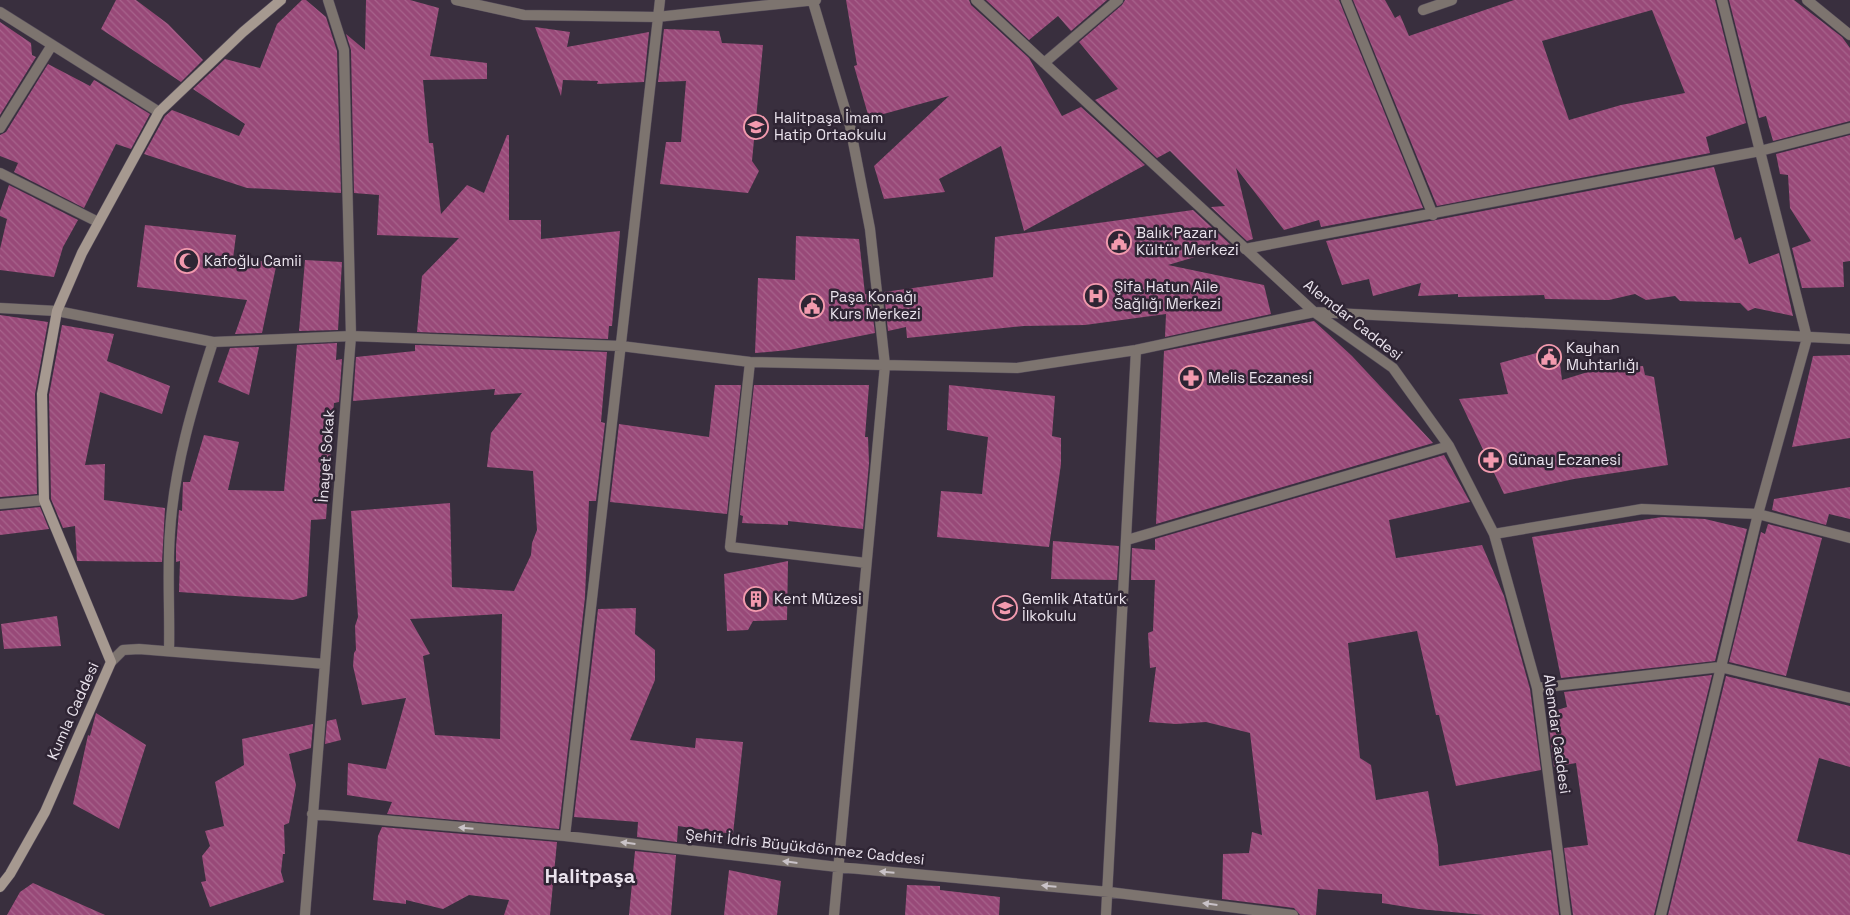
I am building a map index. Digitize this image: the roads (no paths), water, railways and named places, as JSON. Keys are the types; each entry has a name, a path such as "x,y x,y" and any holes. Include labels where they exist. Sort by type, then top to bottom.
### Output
{"street":[{"path":"112,662 44,500 42,394 57,311 98,222 159,112 243,32 281,0"},
{"name":"İnayet Sokak","path":"304,915 351,336 344,50 328,0"},
{"path":"456,0 524,15 657,17 814,1 850,126 870,229 885,365 834,915"},
{"path":"565,836 660,0"},
{"name":"Alemdar Caddesi","path":"976,0 1314,312 1393,368 1449,446 1494,534 1538,688 1566,915"},
{"path":"1044,63 1118,0"},
{"path":"1346,0 1433,215"},
{"path":"1423,10 1452,0"},
{"path":"1661,915 1758,514 1807,338 1722,0"},
{"path":"1807,0 1850,35"},
{"path":"0,12 159,112"},
{"path":"0,128 52,45"},
{"path":"1245,249 1433,215 1760,151 1850,128"},
{"path":"0,173 98,222"},
{"path":"0,308 57,311 213,342 351,336 621,346 750,362 1016,368 1136,350 1314,312 1850,339"},
{"path":"169,651 170,532 179,467 193,403 213,342"},
{"path":"1106,915 1109,892 1136,350"},
{"path":"750,362 730,547 866,563"},
{"path":"1127,540 1449,446"},
{"path":"0,504 44,500"},
{"path":"1494,534 1642,509 1758,514 1850,538"},
{"name":"Kumla Caddesi","path":"0,886 10,874 44,812 112,662 123,650 169,651 325,664"},
{"path":"1538,688 1720,668 1850,698"},
{"name":"Şehit İdris Büyükdönmez Caddesi","path":"312,814 565,836 838,868 1109,892 1293,915"}],"place":[{"name":"Halitpaşa İmam Hatip Ortaokulu","path":"756,127"},
{"name":"Balık Pazarı Kültür Merkezi","path":"1119,242"},
{"name":"Kafoğlu Camii","path":"187,261"},
{"name":"Şifa Hatun Aile Sağlığı Merkezi","path":"1096,296"},
{"name":"Paşa Konağı Kurs Merkezi","path":"812,306"},
{"name":"Kayhan Muhtarlığı","path":"1549,357"},
{"name":"Melis Eczanesi","path":"1191,378"},
{"name":"Günay Eczanesi","path":"1491,460"},
{"name":"Kent Müzesi","path":"756,599"},
{"name":"Gemlik Atatürk İlkokulu","path":"1005,608"}],"district":[{"name":"Halitpaşa","path":"590,876"}]}
